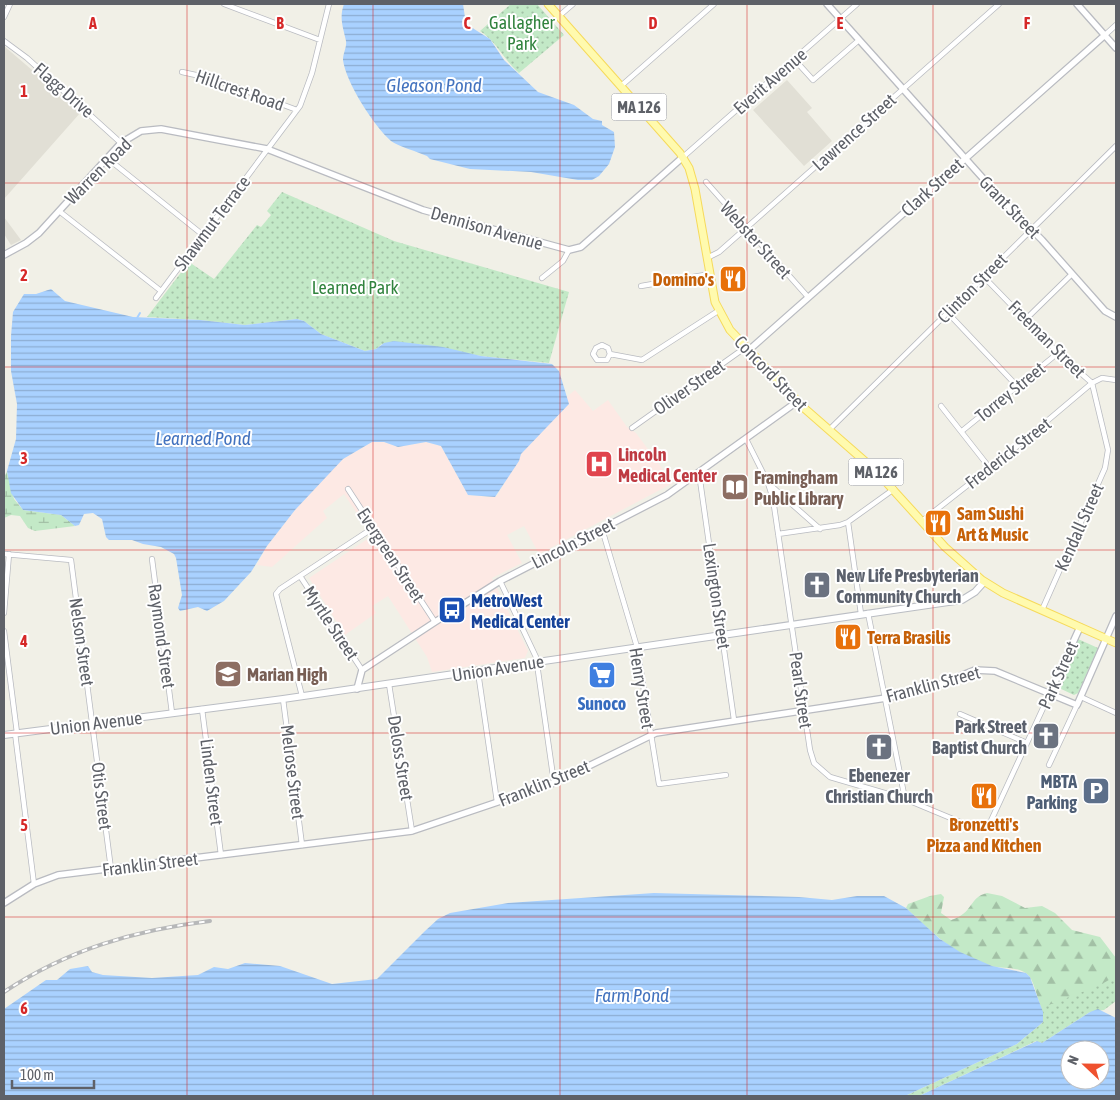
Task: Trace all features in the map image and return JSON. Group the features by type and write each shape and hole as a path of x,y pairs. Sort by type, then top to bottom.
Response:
{"main road":[{"name":"Concord Street","path":"548,4 683,157 689,168 695,189 718,311 730,330 828,431 894,490 948,549 984,582 1003,593 1116,643"},
{"name":"Union Avenue","path":"4,735 478,672 722,634 962,600 976,592 984,582"}],"street":[{"path":"4,17 10,4"},
{"path":"224,4 320,40"},
{"name":"Shawmut Terrace","path":"156,298 297,110 312,73 329,4"},
{"path":"559,16 573,4"},
{"path":"620,86 714,4"},
{"name":"Grant Street","path":"826,4 1106,312 1116,317"},
{"name":"Everit Avenue","path":"683,157 856,4"},
{"name":"Lawrence Street","path":"707,258 719,252 746,229 999,4"},
{"path":"1077,4 1116,48"},
{"name":"Clark Street","path":"747,348 808,297 1116,25"},
{"name":"Flagg Drive","path":"4,40 121,143"},
{"path":"794,59 814,80 859,40"},
{"name":"Hillcrest Road","path":"182,72 214,79 297,110"},
{"name":"Warren Road","path":"4,255 32,239 121,143 141,131 161,129 267,149"},
{"name":"Clinton Street","path":"828,431 1116,146"},
{"name":"Dennison Avenue","path":"267,149 423,210 569,250"},
{"path":"542,278 563,261 569,250 581,247 683,157"},
{"path":"107,158 203,234"},
{"name":"Webster Street","path":"706,182 808,297"},
{"path":"59,211 161,291"},
{"path":"641,286 710,274"},
{"path":"1026,320 1072,274"},
{"name":"Freeman Street","path":"983,276 1058,353 1092,383 1102,378 1116,380"},
{"path":"610,354 642,360 718,311"},
{"path":"947,312 1017,386"},
{"name":"Oliver Street","path":"632,428 747,348"},
{"name":"Torrey Street","path":"962,431 1058,353"},
{"name":"Frederick Street","path":"922,521 1092,383"},
{"name":"Kendall Street","path":"1042,610 1108,462 1108,450 1092,383"},
{"name":"Lincoln Street","path":"362,670 500,581 663,498 798,401"},
{"path":"941,406 990,467"},
{"name":"Pearl Street","path":"746,439 768,483 773,499 812,758 824,773 836,780 905,799 978,830 984,829"},
{"name":"Lexington Street","path":"699,472 734,720"},
{"path":"768,483 820,529"},
{"name":"Evergreen Street","path":"348,489 435,622"},
{"path":"778,534 820,529 848,522 894,490"},
{"path":"848,522 853,558 886,698 905,799"},
{"path":"302,696 276,599 278,591 373,528"},
{"name":"Henry Street","path":"602,528 636,647 659,784 726,775"},
{"path":"4,613 6,554"},
{"name":"Nelson Street","path":"6,554 71,560 93,723"},
{"name":"Raymond Street","path":"152,559 172,713"},
{"name":"Myrtle Street","path":"300,576 362,670"},
{"path":"500,581 537,662 554,783"},
{"path":"1049,765 1116,616"},
{"name":"Park Street","path":"984,829 989,825 1080,627"},
{"path":"4,631 34,884"},
{"name":"Franklin Street","path":"4,903 34,884 58,875 412,831 554,783 650,735 734,720 886,698 926,689 967,672 985,669 1002,673 1078,704"},
{"path":"357,689 362,670"},
{"path":"478,672 497,802"},
{"name":"Deloss Street","path":"389,684 412,831"},
{"path":"1081,697 1116,713"},
{"name":"Melrose Street","path":"284,699 302,845"},
{"name":"Linden Street","path":"202,709 221,855"},
{"path":"960,714 1027,743"},
{"name":"Otis Street","path":"93,723 111,869"}],"shaded area":[{"path":"4,46 81,112 4,199"},
{"path":"787,80 812,108 807,112 832,141 804,166 753,110"},
{"path":"4,217 21,240 11,245 4,234"},
{"path":"575,390 593,411 608,400 627,427 636,433 673,483 539,554 524,526 507,535 522,563 492,578 528,651 525,658 432,672 427,657 388,596 372,606 376,613 345,635 309,578 372,536 344,494 323,511 327,518 272,567 257,565 267,546 330,470 343,459 372,442 384,442 398,447 426,442 441,446 468,495 497,496 521,454"}],"green space":[{"name":"Gallagher Park","path":"511,4 537,4 564,35 519,73 480,31"},
{"name":"Learned Park","path":"282,192 394,241 569,292 549,363 481,356 418,344 382,344 376,349 365,351 321,334 304,321 297,319 245,325 147,317 189,262 214,279 257,225 261,227 271,215 267,211"},
{"path":"7,471 14,499 23,510 61,515 75,526 35,531 28,528 20,516 11,515 4,518 4,478"},
{"path":"1078,639 1098,648 1078,693 1074,695 1059,688 1058,685"},
{"path":"987,893 1002,896 1025,908 1042,906 1055,913 1072,930 1100,937 1116,958 1116,982 1043,1012 1029,976 1017,969 992,966 956,951 906,908 908,904 941,894 944,897 941,913 951,920 963,914 977,898"},
{"path":"1116,976 1116,1001 1104,1010 1090,1012 1042,1043 1036,1041 919,1096 905,1096 1017,1044 1043,1022 1041,1008 1100,985"}],"water":[{"name":"Gleason Pond","path":"344,4 463,4 466,24 490,39 504,60 538,92 574,105 593,119 602,121 602,125 614,132 615,147 609,164 599,176 592,180 578,180 531,172 470,169 430,159 391,141 362,104 345,69 343,60 346,43 342,18"},
{"name":"Learned Pond","path":"51,289 65,301 133,317 200,320 245,325 297,319 304,321 321,334 365,351 376,349 384,343 394,341 443,347 481,356 552,364 559,371 569,404 521,454 519,461 495,497 468,495 441,446 426,442 398,447 384,442 372,442 343,459 295,510 267,546 251,572 224,601 207,611 198,607 180,611 178,608 182,595 174,554 161,547 132,540 109,540 106,537 102,519 93,513 84,514 79,525 75,526 61,515 23,510 11,493 7,471 16,439 17,404 11,371 13,312 24,294 36,294"},
{"name":"Farm Pond","path":"654,893 799,897 832,900 857,896 884,896 906,908 940,939 960,952 992,966 1026,973 1030,977 1043,1012 1043,1022 1017,1044 905,1096 4,1096 4,1009 46,980 57,980 70,969 88,966 92,972 103,975 152,978 198,975 214,967 228,969 245,963 280,966 332,984 377,979 438,919 450,913 508,903"},
{"path":"1098,1009 1116,1018 1116,1096 919,1096 1037,1041 1042,1043 1090,1012"}],"waterway":[{"path":"137,318 140,313"}],"railway":[{"path":"4,992 52,964 102,944 155,930 210,921"}],"place":[{"name":"Domino's","path":"733,279"},
{"name":"Lincoln Medical Center","path":"599,464"},
{"name":"Framingham Public Library","path":"735,487"},
{"name":"Sam Sushi Art & Music","path":"938,523"},
{"name":"New Life Presbyterian Community Church","path":"817,585"},
{"name":"MetroWest Medical Center","path":"452,610"},
{"name":"Terra Brasilis","path":"848,637"},
{"name":"Marian High","path":"228,674"},
{"name":"Sunoco","path":"602,675"},
{"name":"Park Street Baptist Church","path":"1046,736"},
{"name":"Ebenezer Christian Church","path":"879,747"},
{"name":"MBTA Parking","path":"1096,791"},
{"name":"Bronzetti's Pizza and Kitchen","path":"984,796"}]}
